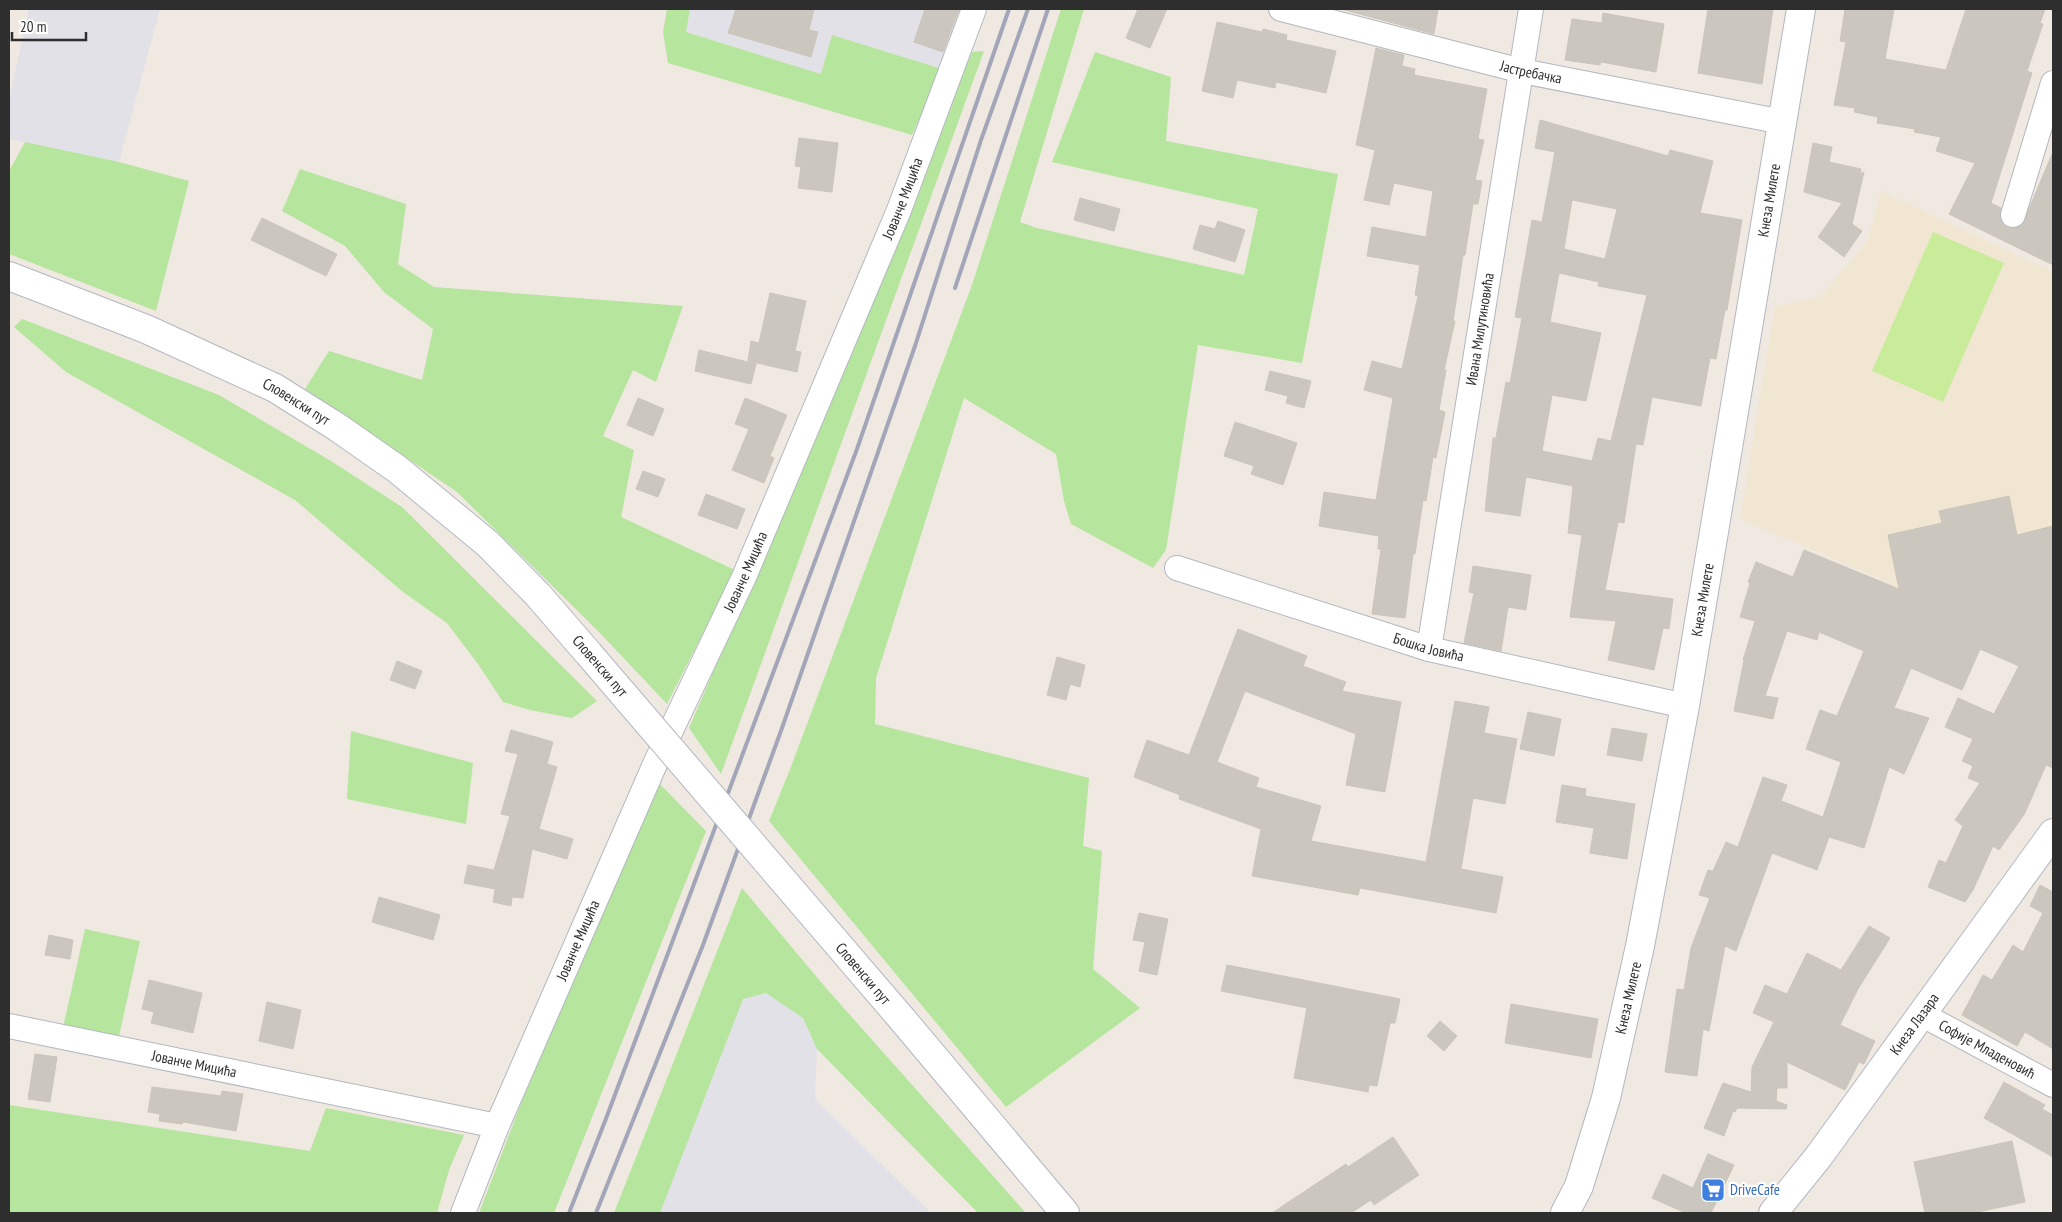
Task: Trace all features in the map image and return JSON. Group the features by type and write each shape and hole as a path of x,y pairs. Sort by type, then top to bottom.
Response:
{"street":[{"name":"Јованче Мицића","path":"463,1213 497,1126 655,764 744,577 899,210 974,9"},
{"name":"Јастребачка","path":"1282,9 1522,71 1782,122"},
{"name":"Ивана Милутиновића","path":"1429,649 1531,9"},
{"name":"Кнеза Милете","path":"1565,1213 1579,1186 1606,1098 1640,946 1685,706 1801,9"},
{"path":"2013,215 2053,83"},
{"name":"Словенски пут","path":"9,276 146,329 275,388 337,427 397,469 488,544 538,595 590,654 1065,1213"},
{"name":"Бошка Јовића","path":"1177,568 1429,649 1685,706"},
{"name":"Кнеза Лазара","path":"1773,1213 1819,1156 2053,833"},
{"name":"Софије Младеновић","path":"1921,1014 2053,1085"},
{"name":"Јованче Мицића","path":"9,1026 497,1126"},
{"name":"Кнеза Милете","path":"1579,1186 1582,1195 1583,1213"}],"shaded area":[{"path":"29,9 160,9 119,162 9,139 9,99"},
{"path":"690,9 964,9 942,69 832,35 821,74 686,32"},
{"path":"1881,191 2053,272 2053,595 2000,598 1954,610 1740,519 1775,307 1821,296 1868,240"},
{"path":"766,993 803,1018 817,1049 815,1099 931,1213 660,1213 743,999"}],"green space":[{"path":"667,9 690,9 686,32 821,74 832,35 942,69 912,135 668,63 663,32"},
{"path":"1061,9 1084,9 1020,222 1037,228 1244,275 1258,209 1052,162 1095,52 1171,77 1166,141 1338,174 1302,363 1198,345 1166,550 1153,568 1071,524 1064,501 1056,454 964,398 876,678 875,724 1089,778 1083,846 1102,851 1093,969 1140,1008 1006,1107 769,821 972,285"},
{"path":"984,51 721,774 689,728 824,415 972,52"},
{"path":"25,142 119,162 189,181 156,311 9,254 9,171"},
{"path":"300,169 406,204 398,264 434,287 683,306 656,382 633,370 603,436 634,450 621,517 735,570 667,704 598,631 457,492 305,389 329,351 422,380 433,329 384,292 345,246 282,211"},
{"path":"1933,232 2004,263 1943,402 1872,371"},
{"path":"22,319 219,395 331,461 402,507 597,701 572,718 530,710 503,702 478,664 447,623 403,592 295,500 66,372 14,327"},
{"path":"351,731 473,763 466,824 347,799"},
{"path":"658,782 706,831 554,1213 479,1213 522,1101"},
{"path":"742,888 826,988 1026,1213 978,1213 817,1049 803,1018 766,993 743,999 660,1213 614,1213"},
{"path":"85,929 140,941 118,1041 63,1028"},
{"path":"9,1105 310,1151 326,1108 464,1135 449,1170 437,1213 9,1213"}],"building":[{"path":"736,9 814,9 809,30 818,32 811,57 728,33"},
{"path":"925,9 959,9 943,52 914,42"},
{"path":"1138,9 1167,9 1150,48 1126,38"},
{"path":"1341,9 1438,9 1434,34"},
{"path":"1708,9 1773,9 1762,84 1698,73"},
{"path":"1845,9 1894,9 1885,59 1946,70 1966,9 2045,9 2040,23 2043,24 2027,71 2032,73 1991,203 2001,208 2000,218 2003,225 2009,228 2016,228 2022,225 2053,152 2053,265 1949,214 1975,163 1936,151 1941,137 1914,132 1915,129 1877,123 1878,117 1854,112 1855,108 1834,105 1846,42 1840,41"},
{"path":"1603,13 1664,24 1656,72 1601,62 1600,65 1565,60 1572,19 1602,23"},
{"path":"1217,22 1262,32 1263,29 1287,35 1286,40 1336,51 1326,93 1276,82 1275,88 1237,80 1233,98 1202,91"},
{"path":"1376,48 1404,55 1402,66 1415,69 1414,75 1487,89 1478,139 1484,140 1475,180 1482,181 1478,204 1473,204 1465,255 1463,255 1453,321 1455,321 1444,370 1446,370 1439,410 1445,412 1436,458 1433,457 1426,501 1423,500 1415,554 1413,554 1405,618 1372,614 1381,549 1378,549 1379,536 1319,526 1324,492 1376,500 1393,398 1364,390 1372,361 1402,369 1418,296 1415,295 1420,265 1367,256 1372,227 1426,237 1433,191 1394,183 1389,205 1364,200 1375,150 1356,145"},
{"path":"1540,120 1668,156 1670,150 1713,161 1700,213 1742,220 1727,310 1725,310 1716,359 1710,358 1701,406 1652,397 1643,445 1636,444 1624,523 1618,522 1605,590 1673,599 1669,629 1663,628 1654,670 1608,660 1616,621 1570,617 1582,535 1568,533 1573,486 1526,477 1520,516 1485,511 1493,438 1496,438 1506,382 1510,383 1522,318 1515,317 1532,220 1542,222 1555,152 1535,148","holes":["1572,200 1617,209 1605,259 1564,249","1559,273 1599,282 1598,286 1647,295 1611,441 1598,438 1592,461 1542,451 1552,395 1586,401 1601,333 1550,322"]},
{"path":"799,138 838,143 832,192 798,188 801,167 795,166"},
{"path":"1813,143 1832,147 1829,162 1861,169 1860,174 1864,172 1852,224 1862,231 1844,257 1818,237 1842,203 1804,192"},
{"path":"1080,198 1120,209 1114,231 1074,220"},
{"path":"262,218 337,254 326,276 251,240"},
{"path":"1218,221 1245,230 1235,262 1193,249 1200,225 1215,229"},
{"path":"770,293 806,301 795,351 801,352 797,372 748,361 751,341 759,343"},
{"path":"699,350 756,364 751,384 695,371"},
{"path":"1270,371 1311,381 1304,408 1286,403 1288,396 1265,390"},
{"path":"638,398 664,409 653,436 627,425"},
{"path":"745,398 787,415 770,456 774,458 764,483 732,470 749,429 735,424"},
{"path":"1235,422 1297,443 1283,485 1251,474 1254,466 1224,456"},
{"path":"643,471 665,479 658,497 636,489"},
{"path":"706,494 745,509 737,529 698,515"},
{"path":"2009,496 2017,535 2053,526 2053,768 2046,765 2025,813 1999,850 1993,846 1973,890 1965,902 1928,887 1939,860 1946,863 1963,826 1955,820 1980,783 1968,778 1973,766 1962,761 1973,739 1945,727 1958,698 1994,714 2019,666 1980,649 1962,690 1911,668 1894,708 1929,718 1904,774 1889,767 1864,848 1829,837 1817,870 1772,853 1736,951 1725,946 1709,1031 1703,1029 1697,1076 1665,1072 1677,989 1684,990 1691,948 1710,898 1699,895 1708,870 1713,871 1726,842 1738,847 1763,777 1787,785 1781,801 1823,817 1841,762 1806,749 1820,710 1837,716 1864,651 1819,632 1817,640 1787,631 1765,696 1778,698 1773,719 1734,711 1743,660 1755,621 1740,617 1750,583 1748,582 1756,562 1793,577 1804,550 1899,589 1888,535 1942,523 1939,511"},
{"path":"1473,566 1531,575 1526,610 1508,607 1501,651 1464,643 1474,593 1469,592"},
{"path":"1238,629 1307,656 1303,666 1346,682 1342,691 1401,702 1385,792 1346,785 1356,734 1245,691 1217,762 1259,778 1256,787 1321,806 1311,841 1426,862 1455,701 1489,707 1484,733 1517,739 1505,804 1473,798 1461,869 1503,877 1496,913 1360,888 1358,895 1252,876 1261,829 1179,799 1180,795 1134,777 1147,740 1189,755"},
{"path":"1057,657 1085,665 1080,687 1070,684 1066,700 1047,695"},
{"path":"397,661 422,671 415,689 390,680"},
{"path":"1528,712 1561,719 1554,756 1520,749"},
{"path":"1612,728 1647,734 1642,761 1607,755"},
{"path":"511,730 553,742 547,764 557,767 539,829 573,839 567,859 532,849 523,898 512,897 511,906 493,902 495,889 464,883 468,865 494,870 510,816 501,814 518,754 505,751"},
{"path":"1562,785 1586,789 1585,796 1635,804 1627,859 1590,853 1594,828 1556,822"},
{"path":"2040,885 2053,892 2053,1049 2025,1032 2017,1046 1962,1015 1983,975 1992,980 2013,945 2023,952 2043,913 2030,906"},
{"path":"379,897 440,915 433,940 372,922"},
{"path":"1139,913 1168,919 1157,975 1139,971 1145,942 1133,940"},
{"path":"1869,926 1890,938 1858,989 1840,1025 1875,1041 1864,1064 1859,1062 1845,1090 1787,1062 1787,1088 1777,1088 1776,1101 1787,1105 1786,1109 1737,1108 1735,1112 1733,1111 1724,1136 1704,1128 1723,1083 1751,1092 1752,1067 1774,1022 1753,1013 1765,985 1787,994 1807,953 1841,970"},
{"path":"49,935 73,940 70,959 45,955"},
{"path":"1227,965 1400,999 1395,1023 1390,1023 1377,1086 1369,1085 1368,1092 1294,1078 1307,1008 1221,991"},
{"path":"149,980 202,993 193,1033 151,1023 154,1012 142,1009"},
{"path":"267,1002 301,1010 293,1049 259,1041"},
{"path":"1511,1004 1598,1019 1591,1058 1505,1043"},
{"path":"1440,1021 1457,1036 1444,1051 1427,1036"},
{"path":"35,1054 57,1057 50,1102 28,1099"},
{"path":"2004,1082 2045,1105 2042,1109 2053,1115 2053,1157 1984,1118"},
{"path":"152,1087 221,1096 222,1091 243,1094 236,1131 183,1122 182,1124 159,1121 160,1114 148,1112"},
{"path":"1393,1137 1419,1175 1374,1205 1371,1200 1351,1213 1272,1213 1346,1164 1348,1167"},
{"path":"2012,1141 2025,1202 1973,1213 1925,1213 1914,1162"},
{"path":"1708,1154 1734,1165 1711,1213 1686,1213 1652,1198 1663,1174 1693,1188"}],"railway":[{"path":"569,1213 857,449 1009,9"},
{"path":"596,1213 703,945 782,728 915,346 981,140 1028,9"},
{"path":"955,288 1048,9"}],"place":[{"name":"DriveCafe","path":"1713,1190"}]}
